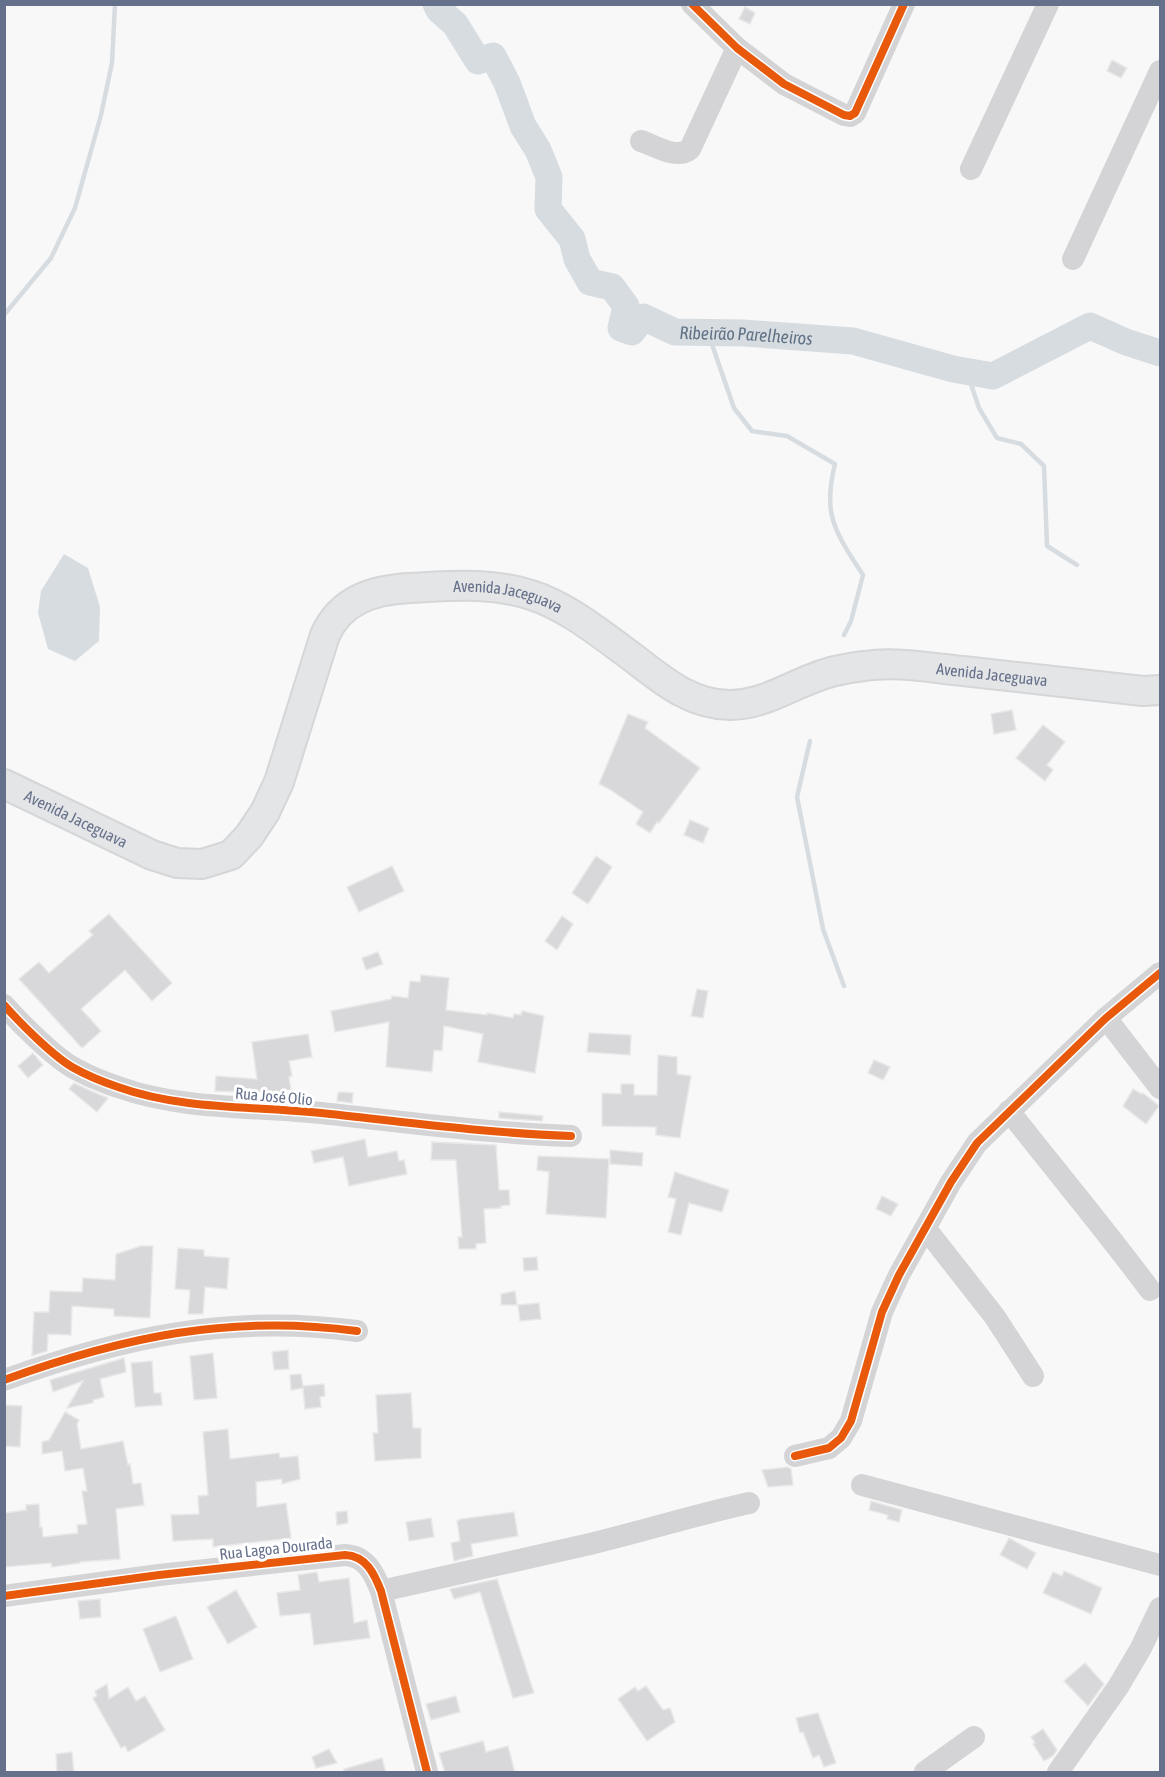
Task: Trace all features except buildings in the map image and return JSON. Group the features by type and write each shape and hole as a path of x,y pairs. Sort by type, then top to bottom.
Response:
{"main road":[{"name":"Avenida Jaceguava","path":"4,784 152,855 177,863 202,864 231,855 249,836 265,812 279,782 322,643 331,621 339,612 364,596 405,588 476,585 532,595 578,618 668,685 687,695 730,705 774,696 812,678 864,665 914,666 1143,691 1161,690"}],"street":[{"path":"692,4 737,48 784,84 850,116 855,113 904,4"},
{"path":"971,169 1048,4"},
{"path":"641,141 677,154 684,154 690,149 737,48"},
{"path":"1073,260 1161,70"},
{"path":"795,1456 829,1448 841,1438 850,1421 882,1312 898,1275 951,1182 977,1143 1106,1018 1161,973"},
{"name":"Rua José Olio","path":"4,1005 18,1021 71,1066 117,1087 146,1095 174,1101 322,1113 459,1129 571,1136"},
{"path":"1106,1018 1161,1088"},
{"path":"1009,1111 1071,1191 1109,1234 1150,1290"},
{"path":"926,1229 995,1317 1033,1376"},
{"path":"4,1380 98,1350 173,1333 223,1327 273,1325 357,1331"},
{"path":"862,1485 1161,1564"},
{"path":"381,1591 590,1544 695,1515 749,1503"},
{"name":"Rua Lagoa Dourada","path":"4,1596 147,1576 354,1555 363,1560 374,1573 381,1591 427,1773"},
{"path":"1058,1773 1118,1688 1161,1608"},
{"path":"925,1773 974,1737"}],"shaded area":[{"path":"64,554 88,568 100,607 99,641 75,661 48,649 38,613 41,591"}],"waterway":[{"path":"4,315 51,258 75,208 101,115 112,63 115,4"},
{"name":"Ribeirão Parelheiros","path":"436,4 439,10 455,24 478,61 493,56 507,83 523,126 538,150 549,177 548,209 572,239 577,259 590,282 612,287 626,306 621,328 632,332 643,317 675,332 743,333 853,341 953,369 993,376 1090,326 1126,342 1160,353"},
{"path":"708,333 734,408 752,431 787,436 835,464 830,490 832,516 841,539 863,575 851,621 844,635"},
{"path":"967,372 979,408 997,438 1021,444 1044,466 1047,546 1077,565"},
{"path":"810,741 797,797 823,929 844,986"}],"cycle path":[{"path":"692,4 737,48 784,84 850,116 855,113 904,4"},
{"path":"795,1456 829,1448 841,1438 851,1421 882,1312 899,1275 951,1182 977,1143 1106,1018 1160,973"},
{"path":"4,1005 46,1047 72,1067 106,1083 167,1100 321,1113 477,1130 571,1136"},
{"path":"4,1380 92,1352 178,1333 265,1325 310,1326 357,1331"},
{"path":"4,1596 159,1575 352,1556 364,1562 372,1572 381,1591 427,1772"}]}
